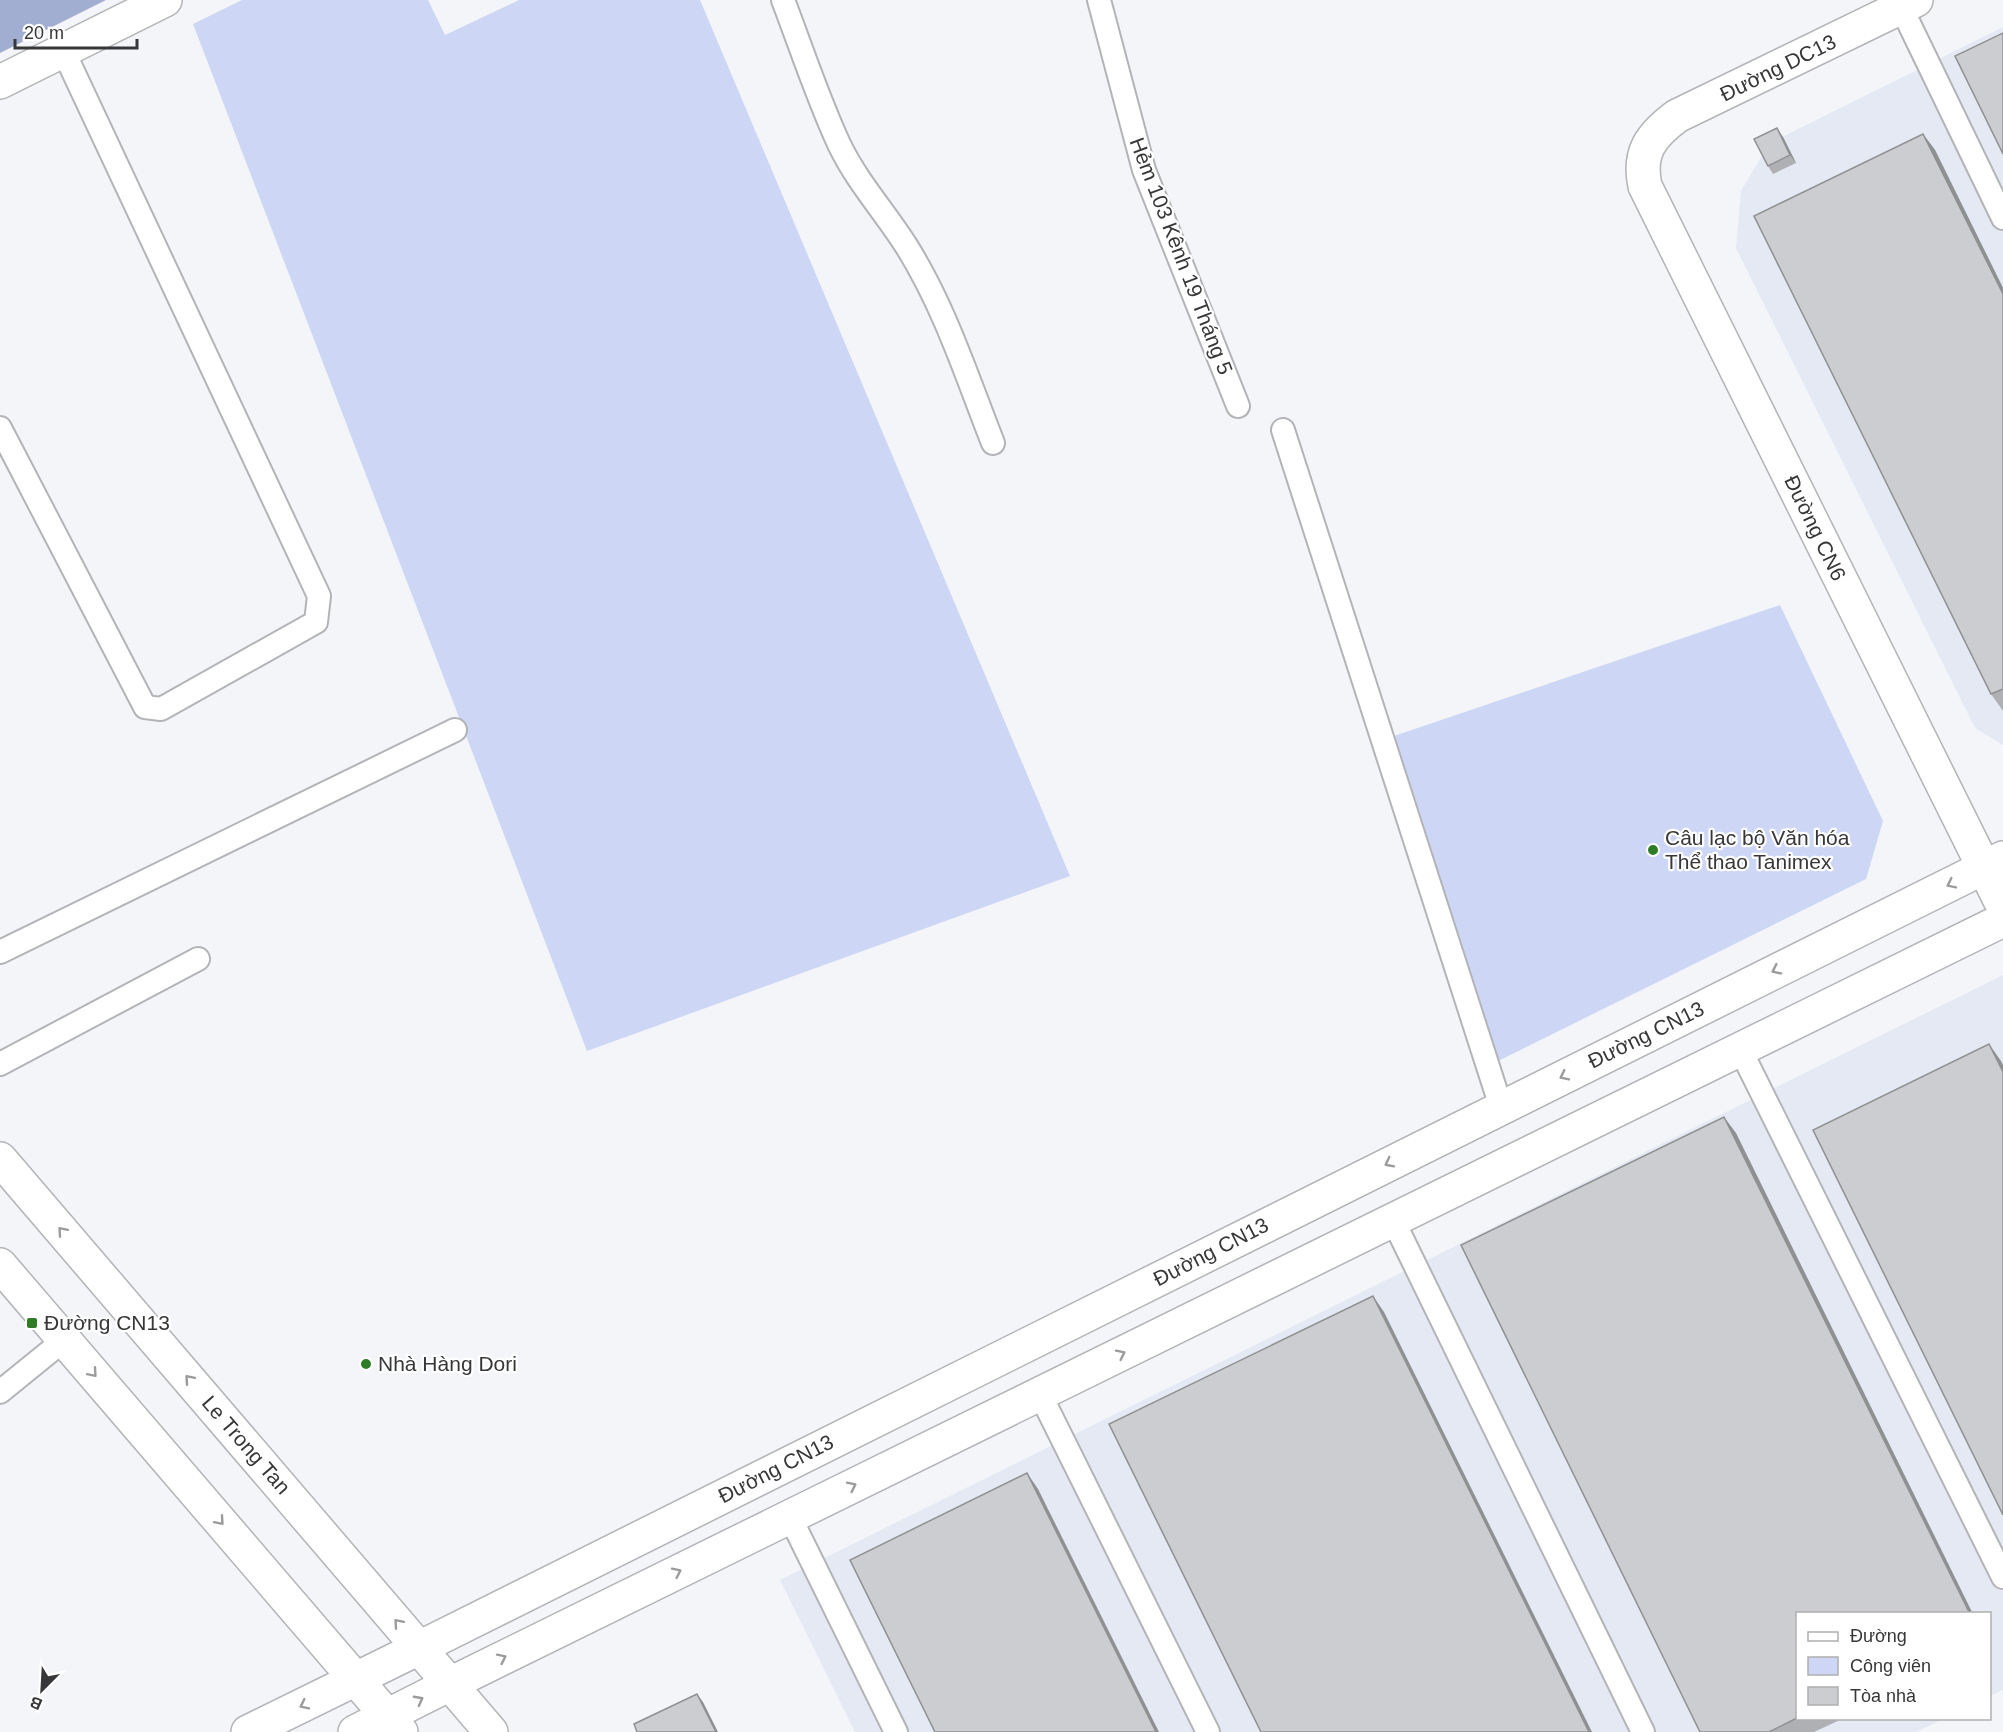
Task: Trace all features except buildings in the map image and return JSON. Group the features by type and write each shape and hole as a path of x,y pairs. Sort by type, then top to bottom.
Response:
{"street":[{"path":"0,82 165,0"},
{"name":"Đường DC13","path":"1647,146 1660,130 1677,117 1909,4"},
{"name":"Đường CN6","path":"1647,146 1643,166 1646,186 1994,862 2003,906"},
{"name":"Đường CN13","path":"356,1679 1994,862"},
{"path":"355,1732 395,1724 450,1684 2003,920"},
{"name":"Le Trong Tan","path":"0,1159 491,1732"},
{"path":"0,1265 395,1724"},
{"path":"1059,1327 1082,1373"},
{"path":"248,1732 356,1679"}],"lane":[{"path":"783,0 840,145 861,182 907,247 932,291 993,443"},
{"name":"Hẻm 103 Kênh 19 Tháng 5","path":"1099,0 1144,170 1238,406"},
{"path":"1909,4 2003,218"},
{"path":"0,428 145,707 160,709 316,622 319,596 63,50"},
{"path":"1283,430 1501,1107"},
{"path":"0,952 455,730"},
{"path":"0,1064 198,959"},
{"path":"1740,1049 2003,1577"},
{"path":"1393,1221 1643,1732"},
{"path":"0,1392 64,1340"},
{"path":"1040,1394 1208,1732"},
{"path":"790,1517 896,1732"}],"shaded area":[{"path":"0,0 106,0 0,53"},
{"path":"2003,27 2003,745 1975,728 1736,248 1741,191 1763,154 1760,148"},
{"path":"2003,975 2003,1690 1991,1696 1991,1612 1796,1612 1796,1720 1942,1720 1916,1732 855,1732 780,1580"}],"green space":[{"path":"242,0 428,0 445,35 519,0 700,0 1070,876 587,1051 193,24"},
{"name":"Câu lạc bộ Văn hóa Thể thao Tanimex","path":"1780,605 1883,821 1866,879 1498,1061 1394,736"}],"place":[{"name":"Câu lạc bộ Văn hóa Thể thao Tanimex","path":"1653,850"},
{"name":"Đường CN13","path":"32,1323"},
{"name":"Nhà Hàng Dori","path":"366,1364"}]}
